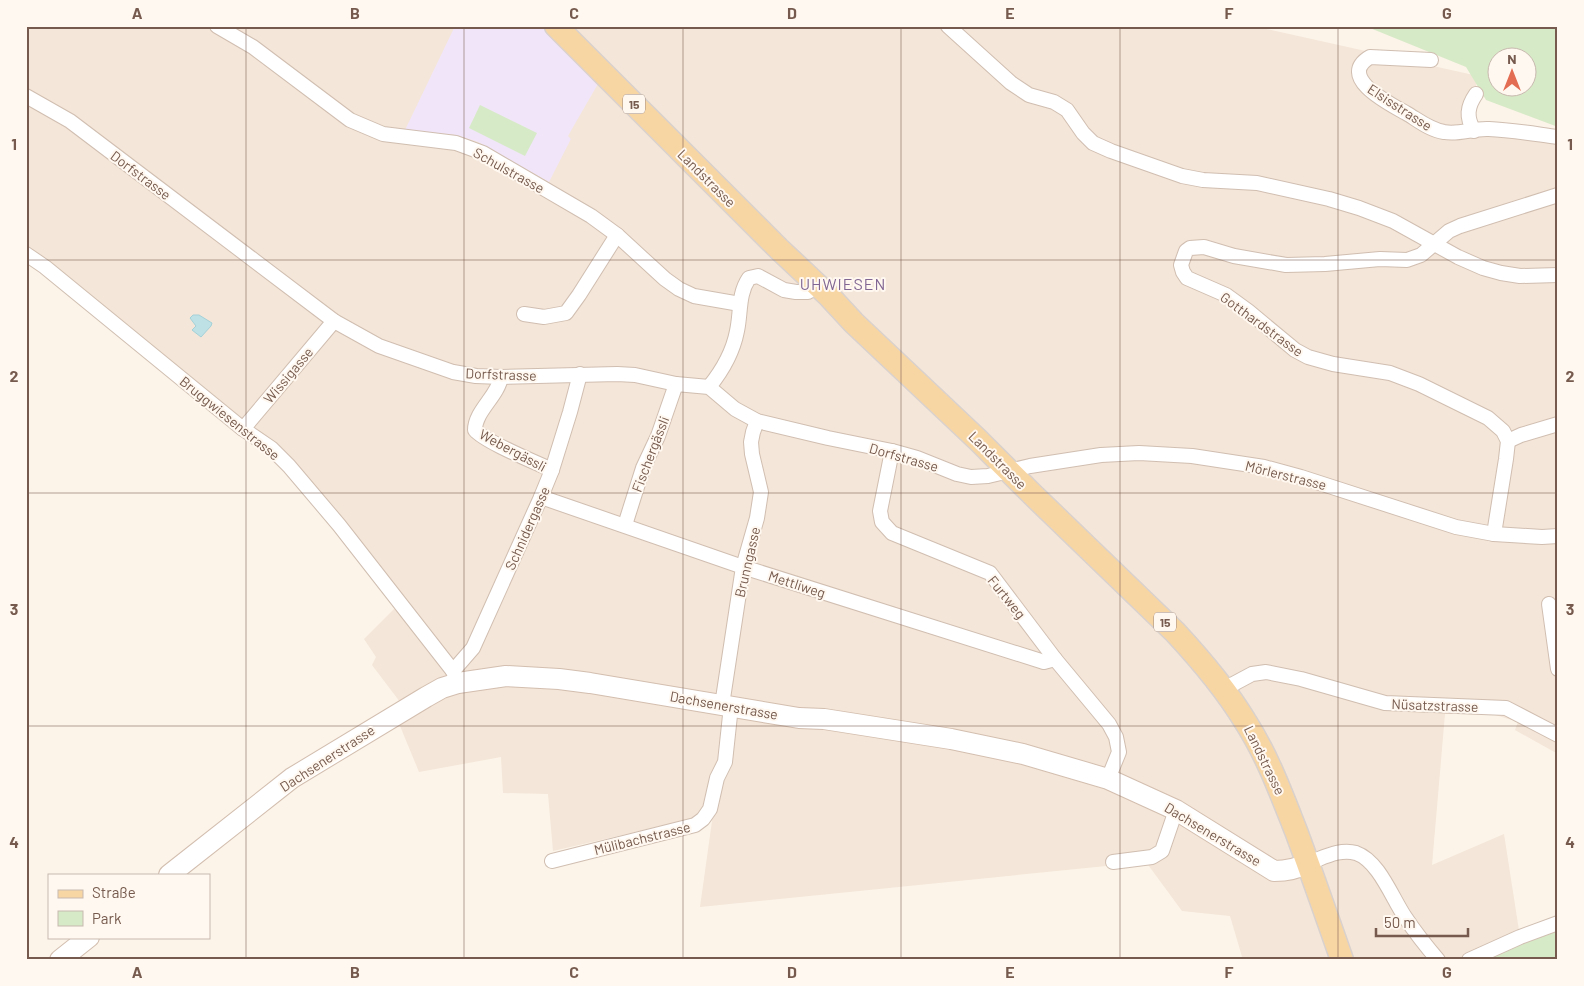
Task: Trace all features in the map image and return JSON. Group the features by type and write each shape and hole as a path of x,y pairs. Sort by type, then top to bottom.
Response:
{"main road":[{"name":"Landstrasse","path":"556,26 779,249 817,284 854,323 945,408 1175,632 1196,655 1224,689 1246,722 1272,771 1281,790 1342,960"}],"street":[{"name":"Schulstrasse","path":"217,26 253,47 350,120 383,134 456,143 483,154 591,216 679,289 694,296 740,304"},
{"path":"948,26 1011,83 1029,95 1054,102 1066,110 1082,133 1093,143 1111,151 1182,176 1203,180 1258,183 1329,199 1359,208 1393,221 1458,257 1483,268 1501,273 1520,276 1558,275"},
{"name":"Elsisstrasse","path":"1431,60 1370,57 1363,61 1359,74 1362,81 1374,94 1434,129 1453,134 1487,128 1558,137"},
{"path":"1474,131 1468,121 1468,111 1470,103 1476,94"},
{"name":"Dorfstrasse","path":"26,96 70,121 334,321 379,346 453,372 476,376 617,374 636,375 676,384 710,387 735,409 758,421 892,451 917,458 957,474 972,477 988,476 1009,471"},
{"path":"1433,244 1449,231 1460,226 1558,195"},
{"path":"524,314 544,317 566,313 617,236"},
{"name":"Gotthardstrasse","path":"1433,244 1421,255 1407,260 1365,259 1303,265 1268,263 1204,247 1196,247 1186,251 1181,265 1187,278 1226,295 1295,350 1308,357 1333,364 1390,373 1419,384 1488,418 1503,431 1508,441"},
{"name":"Bruggwiesenstrasse","path":"26,254 46,267 242,428 271,448 289,466 339,525 456,677"},
{"path":"710,387 724,368 737,332 740,304 745,284 749,278 758,276 784,290 796,292 808,292 817,284"},
{"name":"Wissigasse","path":"242,428 334,321"},
{"name":"Schnidergasse","path":"456,677 473,648 552,470 580,374"},
{"name":"Webergässli","path":"501,377 500,386 476,421 475,430 478,434 501,446 552,470"},
{"name":"Fischergässli","path":"625,525 643,468 658,436 676,384"},
{"name":"Brunngasse","path":"727,706 743,567 757,518 761,492 751,442 758,421"},
{"path":"1494,534 1508,441 1558,424"},
{"name":"Furtweg","path":"892,451 880,510 882,522 892,533 990,573 1055,659 1109,724 1116,737 1119,752 1108,779"},
{"name":"Mörlerstrasse","path":"1009,471 1059,460 1101,455 1139,453 1192,456 1264,467 1456,527 1494,534 1542,538 1558,536"},
{"name":"Mettliweg","path":"541,496 743,567 1044,662 1055,659"},
{"path":"1550,604 1558,669"},
{"name":"Nüsatzstrasse","path":"1224,689 1252,674 1266,672 1301,679 1385,703 1506,708 1557,734"},
{"name":"Dachsenerstrasse","path":"169,874 292,778 442,688 456,677 506,676 590,683 799,718 824,719 960,741 1023,754 1108,779 1176,810 1274,871 1298,869 1308,863"},
{"name":"Mülibachstrasse","path":"552,861 695,825 703,819 710,809 717,778 725,762 727,706"},
{"path":"1113,862 1152,857 1162,850 1176,810"},
{"path":"1308,863 1340,852 1357,854 1365,858 1378,871 1404,916 1438,960"},
{"path":"1469,960 1520,937 1558,923"},
{"path":"60,960 88,938"}],"shaded area":[{"path":"26,26 1253,26 1478,76 1468,126 1558,144 1558,754 1515,730 1518,722 1486,712 1445,714 1432,865 1504,834 1520,937 1530,960 1243,960 1230,916 1182,911 1146,862 700,907 713,814 553,851 548,794 503,793 501,757 419,772 398,721 400,702 372,665 376,657 364,639 396,607 293,478 46,267 26,254"},
{"path":"455,26 543,26 599,82 568,136 571,139 549,182 478,142 456,135 405,130"}],"green space":[{"path":"1359,26 1558,26 1558,127 1486,100 1466,67 1370,28"},
{"path":"480,105 537,133 525,156 469,128"},
{"path":"1558,925 1558,960 1476,960"}],"water":[{"path":"193,315 199,315 212,323 201,337 192,330 196,326 190,318"}],"district":[{"name":"UHWIESEN","path":"843,283"}]}
